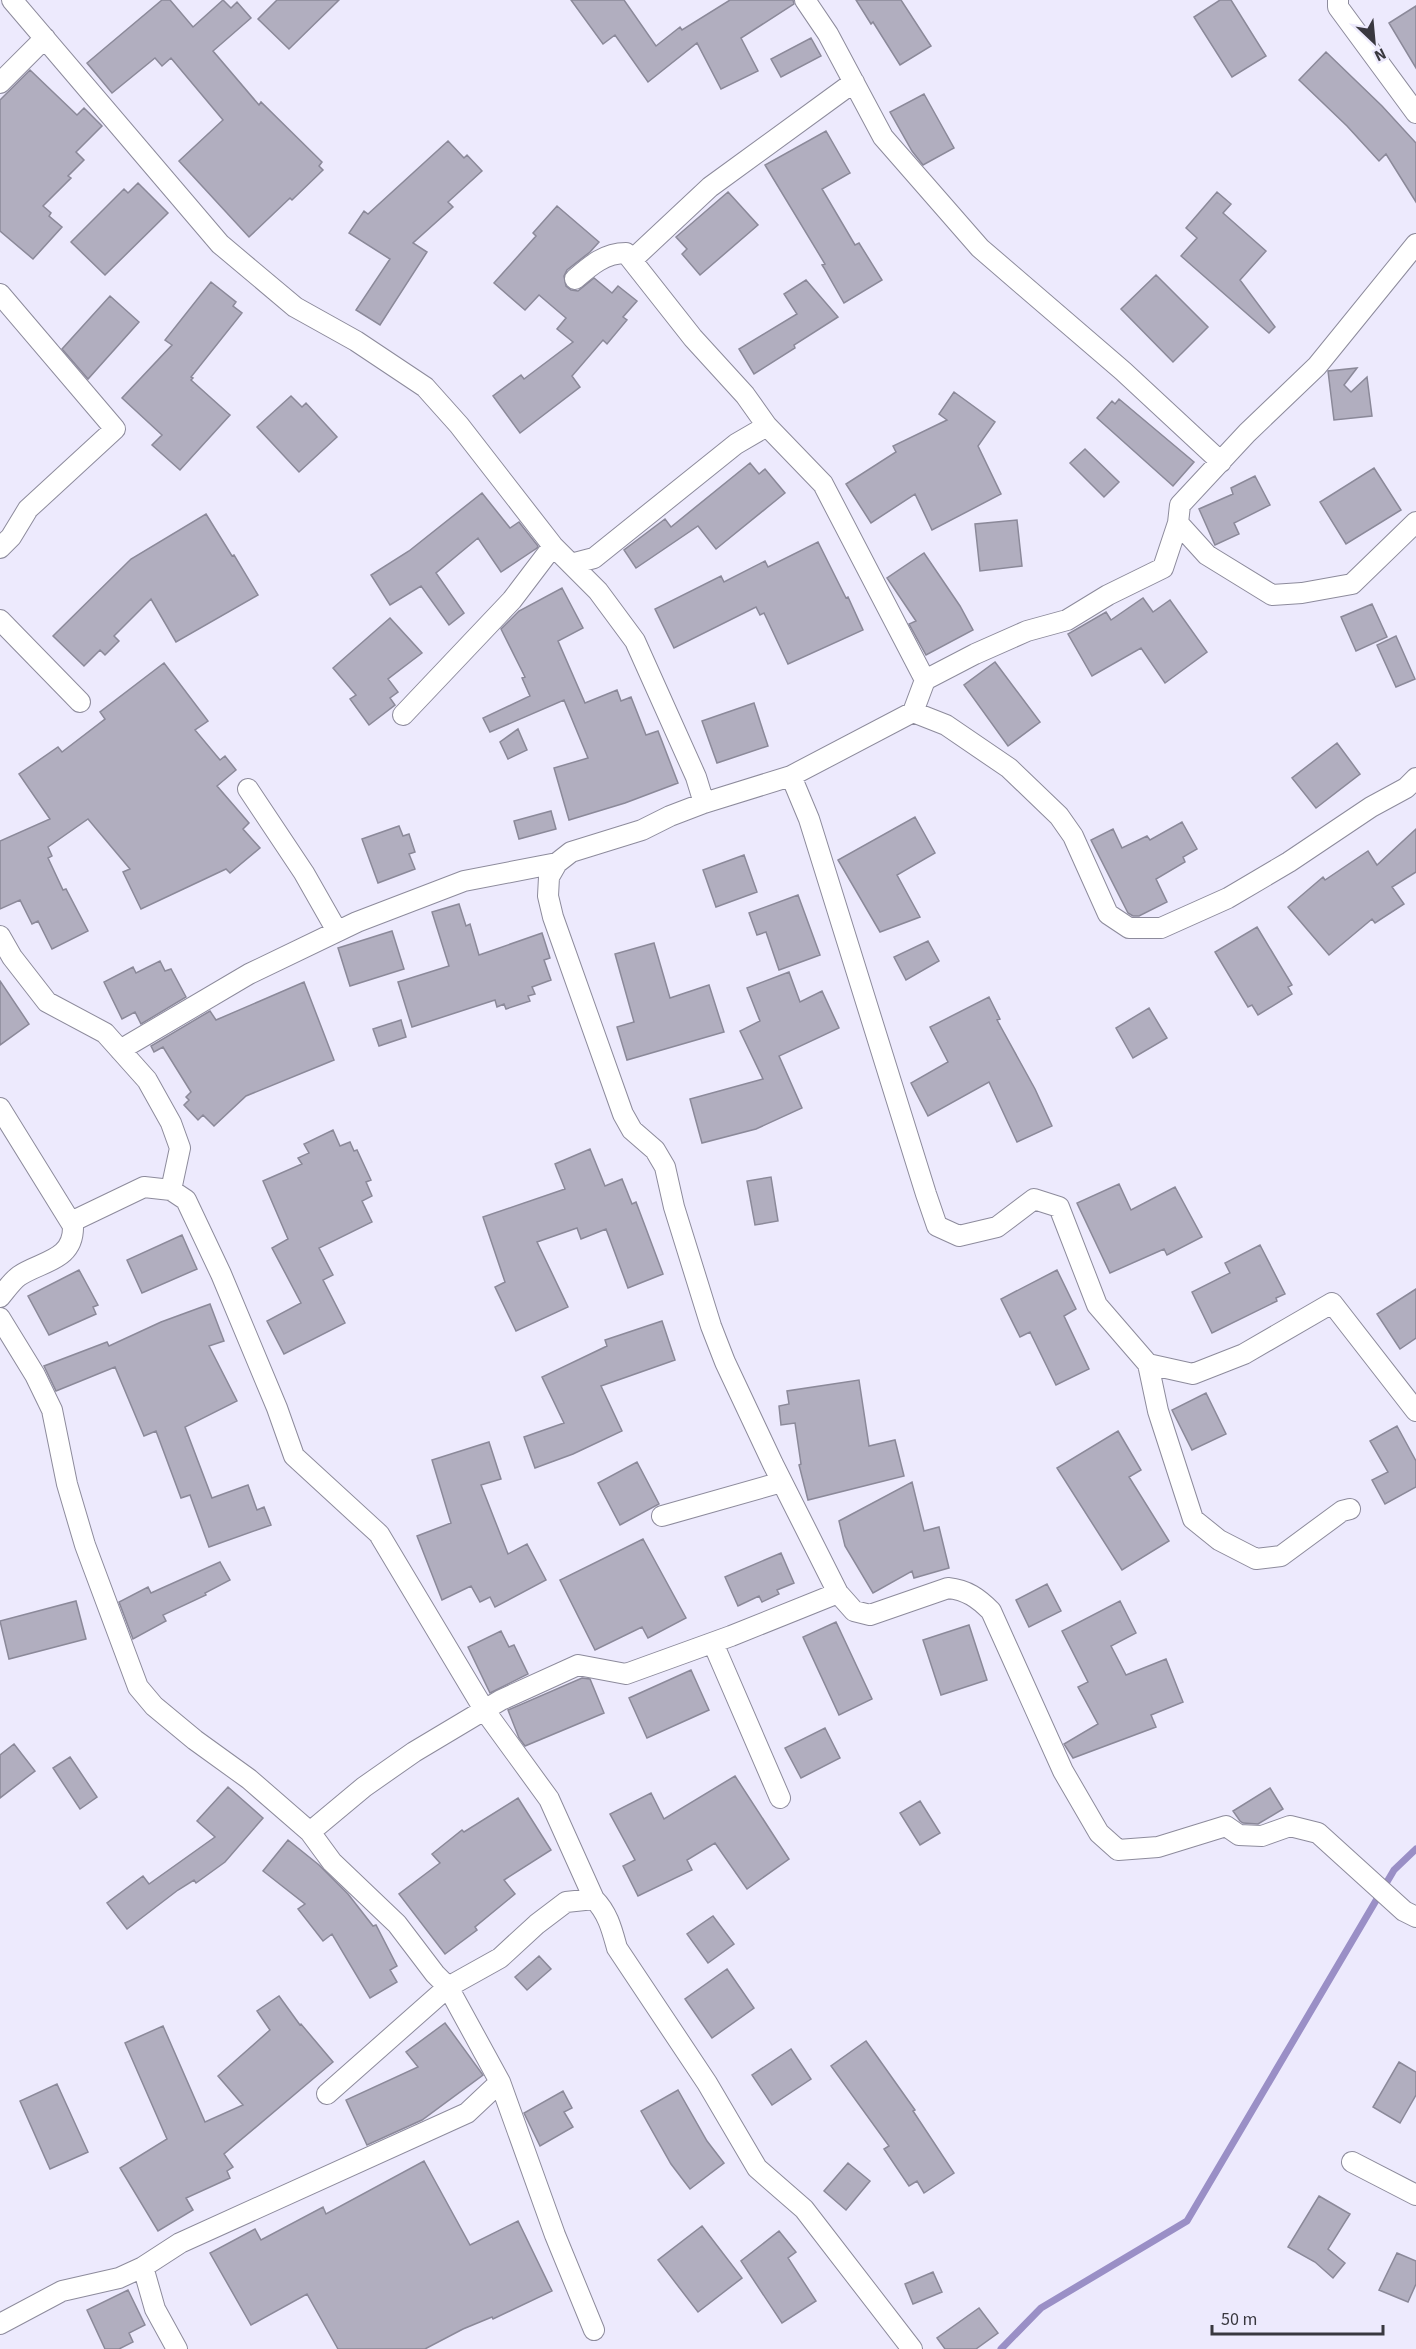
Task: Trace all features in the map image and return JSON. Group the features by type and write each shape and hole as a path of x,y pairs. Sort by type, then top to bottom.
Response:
{"street":[{"path":"12,0 220,244 295,307 356,341 425,387 459,425 553,546 598,591 635,641 696,777 704,803"},
{"path":"805,0 828,34 883,137 980,248 1123,370 1221,462"},
{"path":"1338,0 1338,7 1416,113"},
{"path":"0,83 45,38"},
{"path":"632,260 710,187 854,82"},
{"path":"120,1050 249,974 357,922 464,881 557,862 571,852 642,830 704,803 791,776 913,712 925,680 1027,631 1067,620 1108,595 1163,568 1178,523 1180,505 1247,433 1317,366 1416,244"},
{"path":"575,279 593,263 614,253 626,254 632,260 693,338 745,395 767,426 823,484 925,680"},
{"path":"0,294 115,429 28,509 11,537 0,549"},
{"path":"571,564 594,558 736,444 767,426"},
{"path":"1178,523 1207,555 1272,596 1352,584 1416,522"},
{"path":"403,715 512,600 553,546"},
{"path":"0,620 80,702"},
{"path":"913,712 946,725 1010,768 1059,816 1073,836 1108,914 1129,928 1161,928 1228,898 1289,862 1371,807 1413,789"},
{"path":"791,776 809,819 938,1226 959,1236 997,1227 1034,1199 1059,1207 1097,1305 1148,1364 1158,1411 1193,1519 1219,1540 1256,1558 1281,1556 1342,1511 1350,1509"},
{"path":"248,789 304,873 337,931"},
{"path":"557,862 549,877 548,896 553,917 622,1114 632,1130 655,1150 665,1167 674,1207 711,1326 725,1362 837,1593 854,1611 870,1615 948,1588 958,1589 977,1597 991,1611 1063,1771 1099,1833 1118,1850 1158,1847 1226,1826 1239,1835 1262,1836 1290,1826 1318,1833 1404,1911 1416,1917"},
{"path":"0,936 12,957 46,1002 105,1033 147,1080 171,1123 180,1148 171,1190"},
{"path":"0,1108 71,1222 73,1236 68,1248 59,1256 17,1276 0,1297"},
{"path":"71,1222 144,1187 171,1190 186,1200 198,1221 273,1398 294,1456 379,1534 485,1711 549,1799 594,1899 601,1906 611,1926 617,1947 707,2083 757,2168 804,2209 912,2349"},
{"path":"1148,1364 1193,1374 1244,1354 1332,1303 1416,1411"},
{"path":"0,1318 35,1375 52,1410 67,1484 85,1545 138,1687 154,1706 195,1740 249,1779 310,1832 332,1862 397,1924 448,1988 500,2082 555,2235 594,2330"},
{"path":"662,1516 782,1482"},
{"path":"310,1832 364,1787 406,1758 501,1700 578,1665 626,1674 837,1593"},
{"path":"713,1642 780,1798"},
{"path":"327,2094 448,1988 500,1958 537,1924 566,1902 594,1899"},
{"path":"0,2324 62,2291 119,2278 143,2267 180,2243 466,2113 500,2082"},
{"path":"1352,2162 1416,2195"},
{"path":"143,2267 155,2309 177,2349"}],"building":[{"path":"162,0 170,0 193,27 223,0 231,8 237,2 251,18 213,51 259,105 261,102 322,162 319,166 323,170 249,237 179,161 223,120 171,58 162,66 155,58 112,93 87,63"},
{"path":"277,0 339,0 289,49 258,19"},
{"path":"571,0 624,0 656,46 680,27 682,30 730,0 793,0 794,4 741,38 758,71 721,89 697,43 648,82 615,35 603,44"},
{"path":"856,0 901,0 931,46 900,65"},
{"path":"1220,0 1231,0 1266,56 1232,77 1194,17"},
{"path":"1416,6 1416,68 1389,23"},
{"path":"811,38 821,56 781,77 771,59"},
{"path":"1326,52 1382,106 1416,143 1416,202 1386,154 1379,161 1347,126 1299,80"},
{"path":"30,70 77,115 84,108 102,126 76,152 84,160 68,176 71,178 43,206 51,213 49,216 62,227 33,259 0,231 0,100"},
{"path":"924,94 954,148 923,165 912,151 890,112"},
{"path":"826,131 850,173 822,189 855,245 859,243 882,280 844,303 822,265 825,264 765,165"},
{"path":"448,141 464,158 467,155 482,171 448,202 453,207 413,243 427,252 380,325 356,310 390,259 349,233 364,211 368,214"},
{"path":"138,183 168,213 105,275 71,242 124,189 128,193"},
{"path":"728,192 758,225 700,275 682,254 687,249 676,237"},
{"path":"1217,192 1231,204 1223,213 1266,251 1240,280 1275,327 1269,333 1181,256 1197,238 1186,228"},
{"path":"557,206 599,242 567,270 564,276 566,286 578,291 594,278 612,293 618,286 637,301 623,317 627,320 607,344 603,340 572,376 580,387 520,433 493,396 521,375 524,379 573,342 557,329 566,318 539,295 525,310 494,283 536,236 533,233"},
{"path":"1156,275 1208,327 1173,362 1121,309"},
{"path":"806,280 838,317 754,374 739,349 797,314 784,294"},
{"path":"211,282 236,302 233,306 242,313 191,377 193,378 191,380 230,415 180,470 152,445 162,435 122,398 172,345 165,340"},
{"path":"110,296 139,322 88,379 62,349"},
{"path":"1357,368 1344,385 1351,392 1367,377 1372,416 1334,420 1328,371"},
{"path":"954,392 995,422 978,446 1001,494 932,530 915,494 871,523 846,484 896,452 893,446 947,420 939,414"},
{"path":"291,396 302,407 306,403 337,437 299,472 257,427"},
{"path":"1119,399 1194,462 1173,486 1097,418 1112,401 1115,404"},
{"path":"1085,449 1119,482 1104,497 1070,463"},
{"path":"750,463 759,474 765,469 785,493 716,549 698,526 636,568 624,550 665,519 671,527"},
{"path":"1374,468 1401,510 1346,544 1320,502"},
{"path":"1255,476 1270,505 1234,523 1239,534 1215,545 1199,509 1233,494 1231,488"},
{"path":"482,493 510,528 519,522 538,546 537,548 501,572 478,538 436,573 464,613 449,625 421,586 390,605 371,575 409,551"},
{"path":"206,514 258,595 176,642 151,599 114,636 119,641 105,655 100,650 84,666 53,636 131,559"},
{"path":"1017,520 1022,566 980,571 975,524"},
{"path":"818,542 863,630 788,664 764,613 760,615 756,607 674,648 655,609 721,576 724,582 765,561 768,567"},
{"path":"924,553 960,606 973,630 926,655 909,624 916,621 887,578"},
{"path":"562,588 583,628 558,641 585,703 617,690 621,701 631,697 646,735 658,731 678,783 625,803 569,820 554,768 588,758 564,700 490,732 483,718 530,696 522,678 525,677 501,629 519,611"},
{"path":"1143,598 1153,612 1170,600 1207,652 1165,683 1141,648 1092,676 1068,634 1106,612 1111,620"},
{"path":"1372,604 1387,637 1356,651 1341,617"},
{"path":"390,618 422,653 388,679 398,692 390,698 395,705 369,725 350,699 356,695 333,668"},
{"path":"1396,636 1415,679 1396,687 1377,645"},
{"path":"995,662 1040,722 1008,746 964,685"},
{"path":"164,663 208,721 195,730 220,760 225,756 236,770 217,786 249,823 243,829 260,848 230,873 226,869 141,909 123,872 130,869 88,819 48,847 52,856 48,858 63,890 66,889 88,931 52,949 38,921 32,924 20,900 0,909 0,841 50,819 19,774 58,747 62,752 105,719 100,712"},
{"path":"754,703 768,746 717,763 702,721"},
{"path":"518,729 527,750 508,759 500,742"},
{"path":"1337,743 1360,774 1316,808 1292,778"},
{"path":"551,811 556,829 519,839 514,821"},
{"path":"915,817 935,853 897,875 920,917 880,932 838,860"},
{"path":"1182,822 1197,849 1183,857 1185,862 1156,879 1167,902 1139,916 1133,916 1128,913 1091,840 1113,829 1122,848 1147,836 1150,840"},
{"path":"399,826 403,836 409,834 415,852 409,854 415,869 378,883 362,839"},
{"path":"1416,829 1416,872 1392,887 1404,904 1375,923 1372,919 1329,955 1288,907 1323,877 1325,880 1368,851 1377,865"},
{"path":"744,855 757,892 716,907 703,870"},
{"path":"798,895 820,955 779,970 766,932 757,935 749,913"},
{"path":"459,904 466,926 470,924 479,955 542,933 550,958 544,960 551,980 532,987 535,994 528,996 530,1001 506,1009 504,1004 497,1007 495,1000 412,1027 398,982 449,966 432,912"},
{"path":"1257,927 1292,985 1288,987 1292,994 1258,1015 1252,1005 1248,1007 1215,952"},
{"path":"392,931 404,969 350,986 338,948"},
{"path":"928,941 939,961 906,980 894,957"},
{"path":"654,943 670,998 709,985 724,1032 627,1060 617,1027 634,1022 615,954"},
{"path":"160,961 165,971 171,969 186,997 141,1024 135,1012 122,1019 104,982 133,967 136,973"},
{"path":"789,972 800,1002 822,991 839,1028 779,1056 802,1108 756,1129 702,1143 690,1099 763,1079 740,1031 760,1021 747,988"},
{"path":"0,981 29,1024 0,1045"},
{"path":"304,982 334,1060 246,1096 214,1126 203,1115 198,1120 184,1105 189,1100 186,1097 191,1092 163,1047 154,1052 151,1046 210,1011 216,1020"},
{"path":"989,997 1000,1019 997,1020 1035,1089 1052,1126 1017,1142 989,1082 928,1116 911,1083 948,1062 930,1027"},
{"path":"1149,1008 1167,1038 1133,1058 1116,1028"},
{"path":"401,1020 406,1037 379,1046 373,1029"},
{"path":"333,1130 340,1146 350,1142 354,1151 357,1150 371,1180 366,1182 372,1196 362,1201 372,1222 319,1248 333,1275 323,1280 345,1323 284,1354 267,1321 301,1303 272,1248 288,1239 263,1181 302,1164 298,1158 309,1153 304,1144"},
{"path":"590,1149 605,1186 622,1179 632,1204 636,1202 663,1274 628,1288 606,1229 581,1239 577,1228 537,1242 568,1307 516,1331 495,1287 505,1282 483,1217 565,1189 555,1164"},
{"path":"771,1177 778,1221 755,1225 747,1181"},
{"path":"1119,1184 1131,1210 1175,1187 1202,1237 1167,1255 1164,1249 1110,1273 1077,1203"},
{"path":"182,1235 197,1269 142,1293 127,1260"},
{"path":"1260,1245 1285,1294 1276,1298 1277,1301 1212,1333 1192,1292 1230,1273 1225,1263"},
{"path":"79,1270 98,1305 93,1307 96,1314 49,1335 28,1296"},
{"path":"1057,1270 1076,1309 1064,1316 1089,1369 1056,1385 1030,1332 1020,1337 1001,1299"},
{"path":"1416,1289 1416,1338 1400,1349 1377,1314"},
{"path":"210,1304 224,1341 209,1346 237,1401 185,1427 212,1498 248,1485 257,1510 264,1507 271,1525 209,1547 190,1495 181,1498 156,1431 144,1436 115,1367 56,1391 44,1366 107,1342 109,1346 161,1322"},
{"path":"662,1321 675,1360 601,1386 622,1431 573,1454 535,1468 524,1437 564,1423 542,1377 607,1346 605,1340"},
{"path":"859,1380 869,1446 895,1440 904,1476 808,1500 799,1465 801,1464 795,1423 781,1425 779,1406 789,1404 787,1391"},
{"path":"1206,1393 1226,1434 1192,1450 1172,1410"},
{"path":"1397,1426 1416,1461 1416,1487 1385,1504 1372,1480 1388,1472 1370,1441"},
{"path":"1118,1431 1141,1470 1129,1477 1169,1541 1122,1570 1057,1468"},
{"path":"489,1442 501,1479 481,1485 508,1554 527,1544 546,1580 495,1607 490,1597 480,1602 471,1586 442,1600 417,1536 451,1523 432,1460"},
{"path":"637,1462 659,1504 620,1525 598,1483"},
{"path":"912,1482 924,1531 939,1527 949,1568 914,1578 912,1571 873,1593 845,1546 839,1521"},
{"path":"643,1539 686,1618 648,1638 642,1627 595,1650 560,1580"},
{"path":"781,1553 794,1583 777,1590 779,1594 762,1602 759,1596 738,1606 725,1577"},
{"path":"220,1562 230,1580 205,1593 206,1595 163,1615 166,1621 133,1639 119,1602 148,1587 151,1593"},
{"path":"1047,1584 1061,1611 1029,1627 1016,1600"},
{"path":"76,1601 86,1639 9,1659 0,1621"},
{"path":"1120,1601 1136,1633 1111,1646 1126,1675 1166,1659 1183,1702 1151,1715 1156,1727 1073,1758 1064,1744 1098,1724 1078,1687 1088,1682 1062,1631"},
{"path":"836,1622 872,1699 839,1715 803,1637"},
{"path":"969,1625 987,1680 941,1695 923,1640"},
{"path":"501,1631 509,1647 514,1645 528,1674 490,1693 468,1647"},
{"path":"691,1670 709,1710 647,1738 629,1698"},
{"path":"582,1678 590,1679 604,1713 525,1746 519,1738 508,1710"},
{"path":"825,1728 840,1758 801,1778 785,1748"},
{"path":"14,1744 35,1771 0,1798 0,1755"},
{"path":"70,1757 97,1797 80,1809 53,1768"},
{"path":"735,1776 789,1859 747,1889 715,1843 687,1860 692,1870 638,1896 623,1866 635,1860 610,1814 651,1793 664,1819"},
{"path":"228,1787 263,1818 225,1862 196,1883 194,1880 178,1890 127,1929 107,1903 143,1876 149,1884 215,1837 197,1821"},
{"path":"1270,1788 1283,1809 1258,1824 1240,1821 1233,1811"},
{"path":"518,1798 551,1850 504,1880 515,1894 475,1927 477,1930 445,1954 399,1894 440,1863 432,1854 462,1830 464,1832"},
{"path":"920,1801 940,1833 920,1845 900,1813"},
{"path":"288,1840 319,1865 348,1894 373,1926 376,1925 397,1966 390,1970 397,1982 370,1998 332,1934 323,1941 298,1909 305,1904 263,1871"},
{"path":"713,1916 734,1944 708,1963 687,1934"},
{"path":"539,1956 551,1969 527,1990 515,1977"},
{"path":"727,1969 754,2008 712,2038 685,1999"},
{"path":"279,1996 300,2025 333,2062 224,2154 233,2167 227,2171 230,2178 186,2198 193,2210 158,2231 120,2168 167,2139 125,2043 163,2026 205,2122 243,2105 218,2076 270,2030 257,2011"},
{"path":"445,2023 483,2075 422,2120 367,2145 346,2100 418,2067 406,2052"},
{"path":"866,2041 915,2110 913,2111 954,2173 924,2193 917,2181 909,2186 884,2149 889,2146 831,2066"},
{"path":"791,2049 811,2079 772,2105 752,2075"},
{"path":"1399,2062 1416,2072 1416,2095 1400,2123 1373,2107"},
{"path":"57,2084 88,2152 50,2169 20,2101"},
{"path":"678,2090 707,2141 724,2163 690,2189 671,2164 641,2111"},
{"path":"563,2091 572,2108 564,2112 573,2127 540,2146 524,2113"},
{"path":"424,2161 470,2245 518,2221 552,2291 493,2319 492,2317 463,2329 425,2349 338,2349 307,2294 251,2325 210,2253 255,2229 261,2240 323,2207 326,2214"},
{"path":"848,2163 870,2181 846,2210 824,2191"},
{"path":"1319,2196 1350,2214 1328,2249 1345,2263 1333,2278 1315,2262 1288,2247"},
{"path":"702,2226 742,2278 698,2312 658,2260"},
{"path":"779,2231 796,2252 788,2258 816,2301 782,2323 741,2261"},
{"path":"1397,2253 1416,2261 1416,2284 1408,2302 1379,2290"},
{"path":"933,2272 942,2292 913,2304 905,2284"},
{"path":"128,2290 145,2325 129,2333 133,2342 119,2349 105,2349 87,2310"},
{"path":"979,2308 998,2333 976,2349 945,2349 937,2338"}],"waterway":[{"path":"1001,2349 1041,2308 1187,2221 1394,1870 1416,1849"}]}
